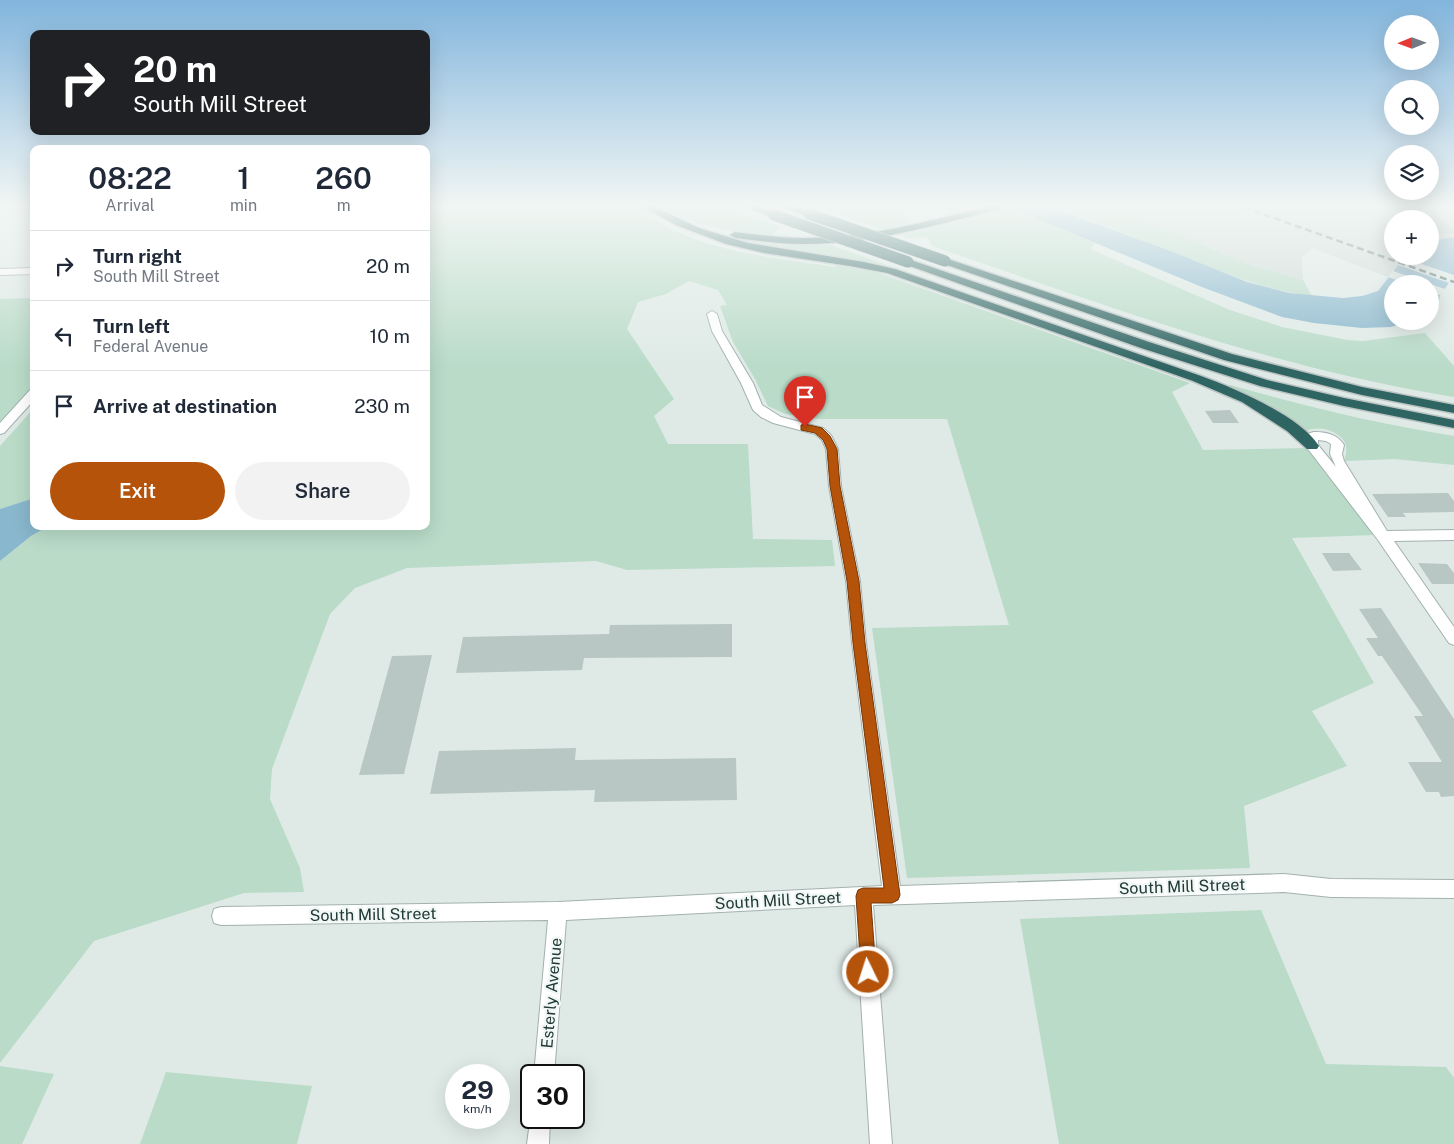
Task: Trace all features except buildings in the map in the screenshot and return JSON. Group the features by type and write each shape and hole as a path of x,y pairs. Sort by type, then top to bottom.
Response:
{"highway":[{"path":"832,260 871,266 946,290 1243,397 1283,419 1312,446"},
{"path":"903,260 1145,345 1264,383 1344,402 1454,424"},
{"path":"943,260 1228,358 1362,392 1454,409"}],"street":[{"path":"0,272 30,271"},
{"path":"712,314 717,331 748,383 757,408 777,420 819,431 827,438 832,449 835,486 853,581 859,643 892,895"},
{"path":"0,430 30,398"},
{"path":"1383,536 1312,446 1312,438 1314,436 1320,435 1332,438 1338,444 1336,454 1338,461 1383,536 1454,639"},
{"path":"1383,536 1454,536"},
{"name":"South Mill Street","path":"221,916 558,911 863,896 1284,883 1330,888 1454,889"},
{"path":"863,896 881,1144"},
{"name":"Esterly Avenue","path":"545,1064 558,911"},
{"path":"538,1144 539,1129"}],"shaded area":[{"path":"1239,260 1302,260 1303,280 1245,263"},
{"path":"1344,260 1384,260 1384,265 1398,265 1390,275 1384,275"}],"green space":[{"path":"430,260 790,260 835,267 836,265 873,271 1190,383 1172,392 1203,450 1308,448 1374,535 1292,538 1374,683 1312,711 1347,766 1244,806 1250,868 907,878 872,628 1009,625 947,419 819,419 785,414 768,406 755,379 733,342 720,306 727,305 718,290 689,281 666,294 638,302 627,329 674,399 654,416 668,444 748,444 753,539 832,540 835,566 627,570 596,561 407,568 355,588 330,614 272,769 270,799 300,868 304,892 244,893 94,941 0,1063 0,561 31,536 42,530 430,530"},
{"path":"857,260 874,260 887,265"},
{"path":"974,260 1116,260 1230,310 1282,327 1347,340 1363,341 1425,333 1454,366 1454,397 1387,385 1320,369 1190,333"},
{"path":"1194,260 1239,260 1303,280 1312,296 1275,289 1239,278"},
{"path":"30,298 30,391 0,425 0,299"},
{"path":"1230,385 1341,414 1454,436 1454,465 1395,459 1344,461 1346,446 1344,441 1336,434 1325,429 1314,429 1304,432 1267,404 1230,387"},
{"path":"30,412 30,499 0,509 0,446"},
{"path":"1261,910 1326,1064 1446,1067 1454,1078 1454,1144 1059,1144 1020,919"},
{"path":"0,1066 54,1074 22,1144 0,1144"},
{"path":"166,1072 312,1086 297,1144 140,1144"}],"water":[{"path":"1138,260 1194,260 1247,282 1289,293 1343,298 1362,296 1378,291 1384,283 1384,327 1362,328 1314,323 1282,317"},
{"path":"1439,260 1454,260 1454,276 1440,295 1439,302 1439,275 1390,275 1398,265 1439,265"},
{"path":"30,499 30,530 42,530 31,536 0,561 0,509"}],"pier":[{"path":"1398,265 1425,265 1454,276 1449,283 1439,279 1439,275 1426,275"},
{"path":"1393,271 1405,275 1390,275"},
{"path":"1439,287 1445,289 1439,295"}],"railway":[{"path":"1393,260 1454,282"}],"route":[{"path":"805,427 819,431 827,438 832,449 835,486 853,581 859,643 892,895 863,896 868,972"}]}
